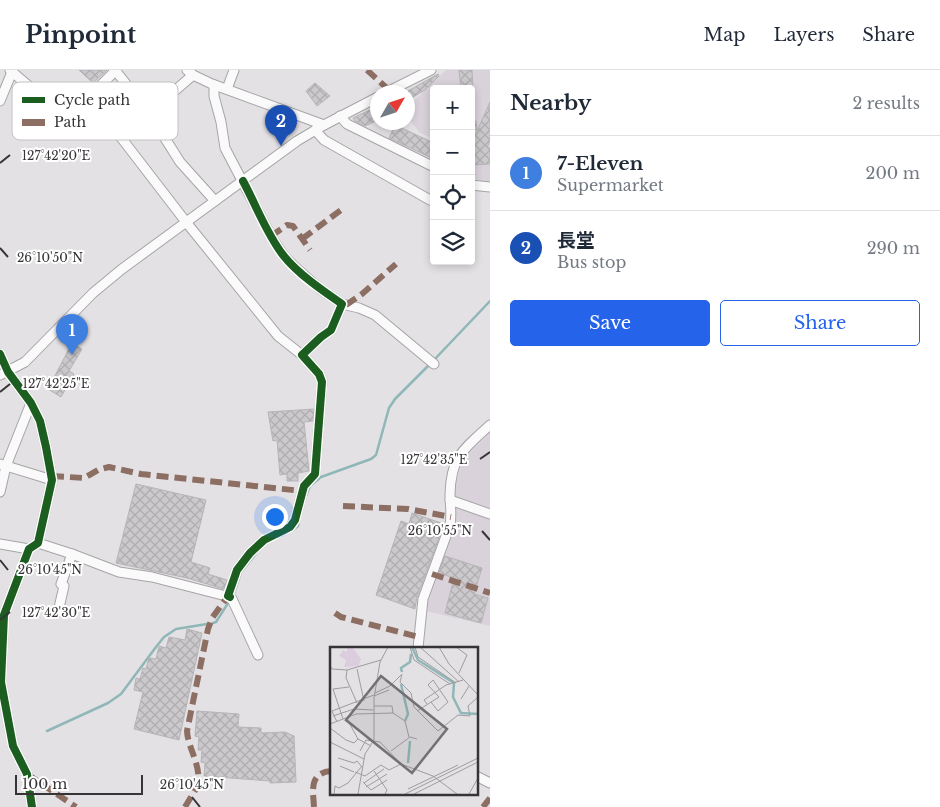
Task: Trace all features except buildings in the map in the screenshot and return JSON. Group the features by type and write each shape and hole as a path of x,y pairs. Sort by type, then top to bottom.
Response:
{"street":[{"path":"103,82 115,70 124,82"},
{"path":"227,89 234,70"},
{"path":"0,101 11,71 25,82"},
{"path":"400,85 426,71"},
{"path":"178,85 190,73 214,85 324,125"},
{"path":"214,85 214,96 225,148 271,236 284,256 320,289 342,304 359,308 375,315 431,362"},
{"path":"4,373 25,362 93,293 114,275 315,130 370,102"},
{"path":"340,116 347,124 430,164"},
{"path":"315,130 324,140 430,200"},
{"path":"122,140 278,336 302,355 319,374 322,382 315,474 304,486 295,520 290,527 264,540 250,553 237,570 230,597 258,655"},
{"path":"166,140 180,162 215,201"},
{"path":"475,185 490,187"},
{"path":"302,355 331,330 342,304"},
{"path":"0,354 4,373 31,403 40,422 52,480 38,543 29,549 2,616 0,682 13,746 27,774 32,807"},
{"path":"0,492 3,465 31,403"},
{"path":"418,647 423,598 450,525 452,514 450,479 454,463 462,451 490,425"},
{"path":"3,465 52,480"},
{"path":"450,500 490,514"},
{"path":"38,543 119,572 152,577 230,597"},
{"path":"0,544 29,549"},
{"path":"58,612 64,586 61,584 72,554"},
{"path":"478,777 490,783"}],"shaded area":[{"path":"446,70 490,70 490,183 475,179 475,85 431,85"},
{"path":"430,86 430,137 420,133 415,127 415,100"},
{"path":"490,433 490,626 425,611 455,528 454,488 461,466 467,454"}],"waterway":[{"path":"434,360 490,301"},
{"path":"306,496 310,486 321,477 371,459 376,455 389,408 395,399 430,364"},
{"path":"293,530 298,526 299,521"},
{"path":"233,596 241,572 258,551"},
{"path":"213,623 216,622 230,600"},
{"path":"47,731 108,703 121,694 164,637 176,629 207,624"}],"marked path":[{"path":"367,70 383,85"},
{"path":"302,239 341,210"},
{"path":"271,236 287,225 293,226 310,250"},
{"path":"346,305 362,294 396,264"},
{"path":"52,476 84,478 98,470 109,467 141,474 302,491"},
{"path":"343,506 408,509 451,517"},
{"path":"432,574 490,593"},
{"path":"185,807 196,789 198,779 197,765 187,731 208,629 212,618 228,596"},
{"path":"335,613 341,617 419,637"},
{"path":"314,807 314,783 319,775 330,771"},
{"path":"27,774 76,807"},
{"path":"483,807 490,798"}],"cycle path":[{"path":"230,597 228,596 237,570 250,553 264,540 290,527 295,520 304,486 315,474 322,382 319,374 302,355 331,330 342,304 303,275 283,255 266,228 243,181"},
{"path":"0,354 8,372 31,403 40,421 52,480 38,543 29,549 4,615 1,682 13,746 27,774 32,807"}],"place":[{"name":"長堂","path":"281,146"},
{"name":"7-Eleven","path":"72,355"}]}
